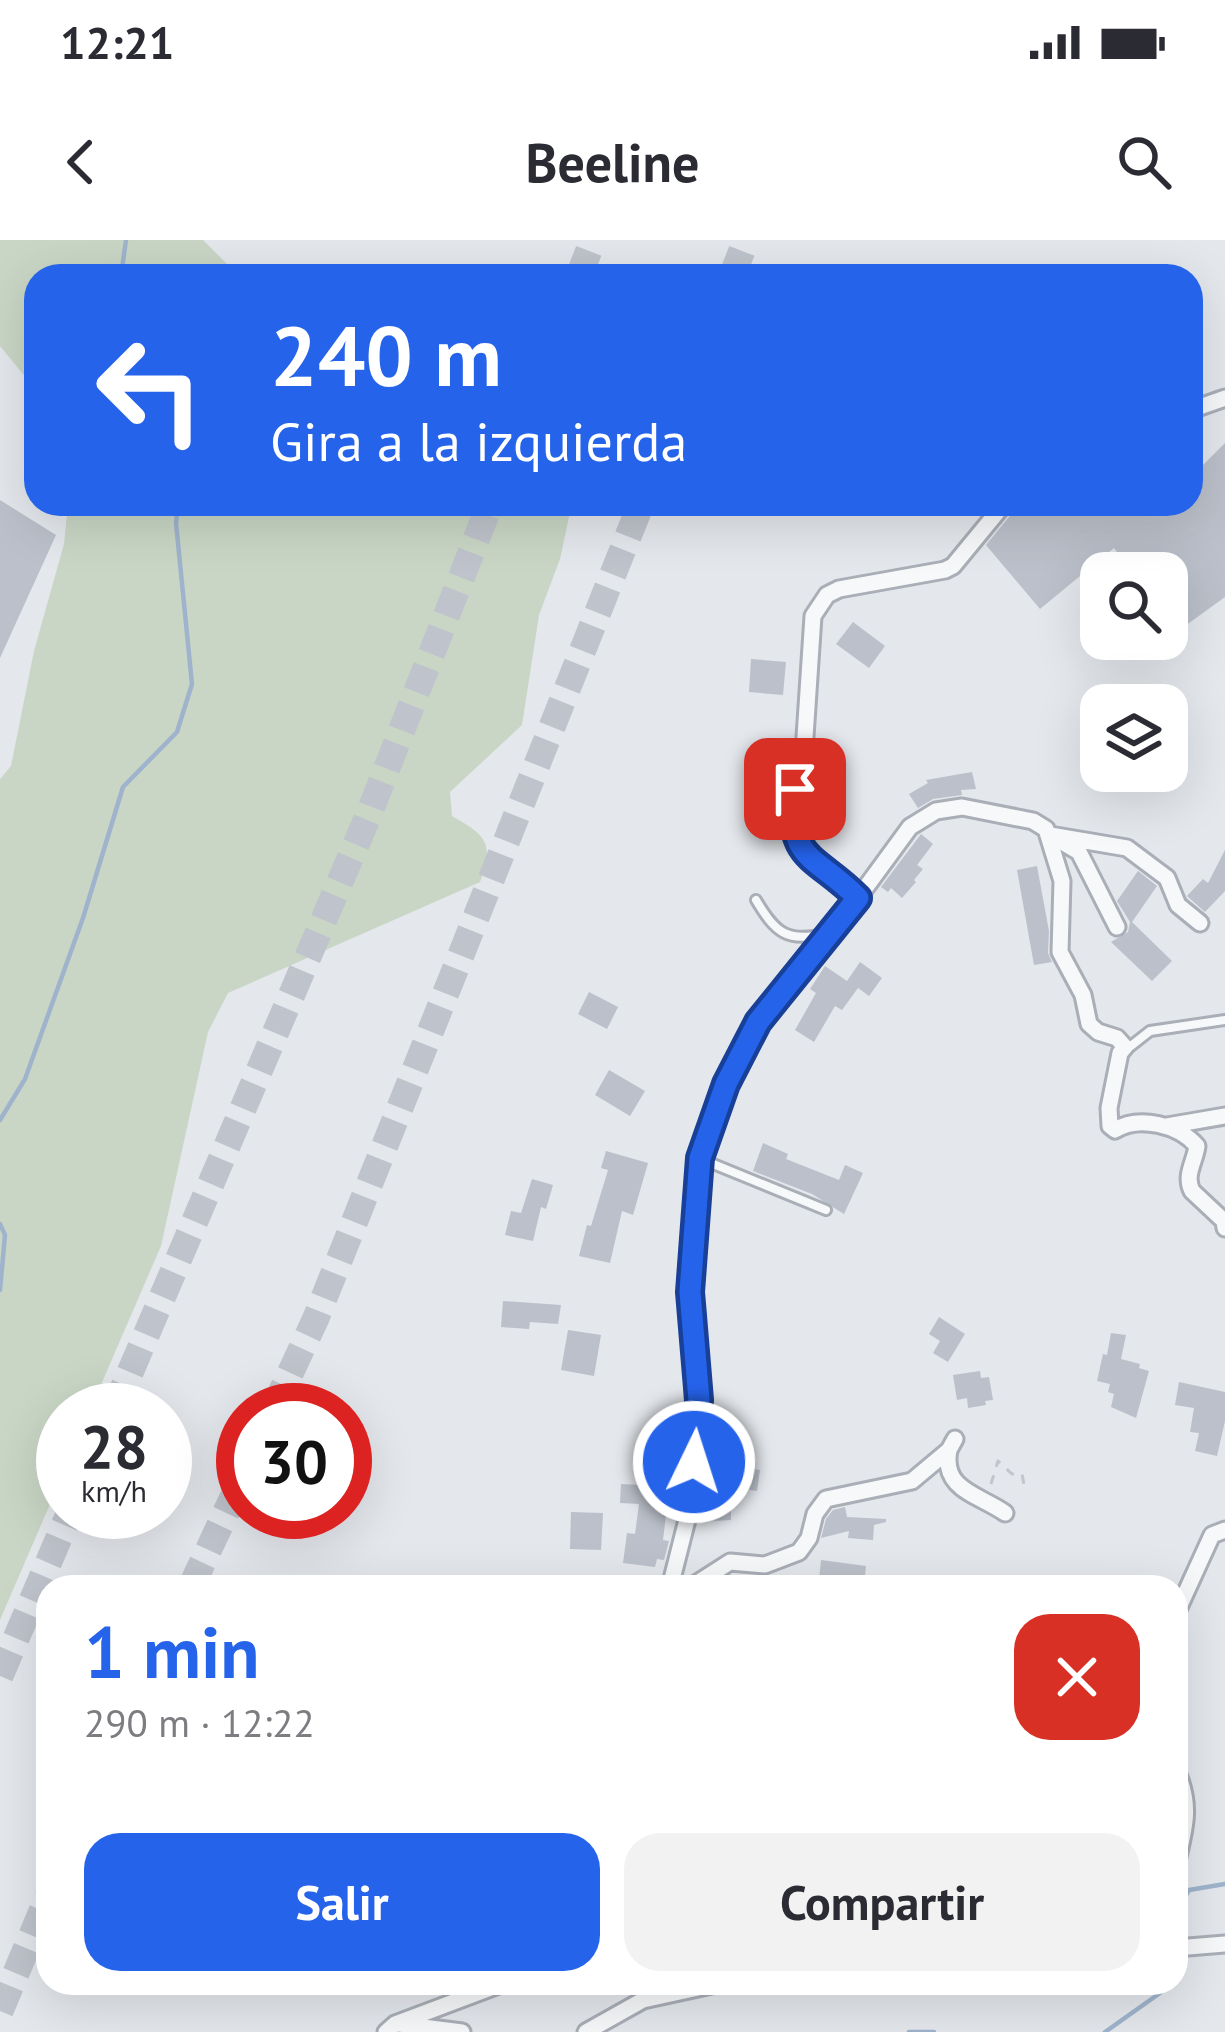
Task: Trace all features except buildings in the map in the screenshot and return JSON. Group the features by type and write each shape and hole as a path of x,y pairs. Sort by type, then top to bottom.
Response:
{"street":[{"path":"858,898 802,852 796,837 794,799 804,752 813,616 826,596 839,589 953,566 994,516"},
{"path":"673,1575 690,1508 698,1417 690,1292 700,1158 726,1084 758,1022 910,827 946,808 962,807 1034,821 1046,829 1062,881 1060,952 1083,995 1089,1024 1125,1047 1109,1108 1112,1130 1133,1122 1189,1137 1197,1146 1189,1184 1224,1221 1225,1228"},
{"path":"1050,835 1127,848 1167,878 1178,905 1200,923"},
{"path":"1050,835 1079,852 1117,927"},
{"path":"1164,1127 1225,1116"},
{"path":"709,1575 725,1564 766,1565 799,1552 826,1499 912,1480 952,1444 947,1462 952,1479 1005,1514"},
{"path":"1188,1587 1212,1535 1225,1530"},
{"path":"1188,1947 1225,1944"},
{"path":"390,2028 474,1995"},
{"path":"586,2032 643,2000 666,1995"},
{"path":"390,2028 462,2032"}],"lane":[{"path":"756,900 771,926 782,933 813,936 830,932"},
{"path":"1120,1053 1150,1031 1225,1020"},
{"path":"700,1158 826,1210"}],"path":[{"path":"983,1500 998,1462 1012,1474 1022,1474 1025,1490"}],"green space":[{"path":"0,240 203,240 227,264 24,264 24,375 0,346"},
{"path":"67,516 569,516 560,559 539,615 522,725 450,792 452,816 480,835 487,849 480,882 228,993 208,1032 161,1246 102,1383 36,1383 36,1537 0,1620 0,779 11,766 34,651 64,544"}],"waterway":[{"path":"123,264 126,240"},
{"path":"0,1120 25,1079 83,918 123,787 177,732 192,684 177,516"},
{"path":"0,1224 5,1235 0,1290"},
{"path":"1188,1892 1225,1884"},
{"path":"1105,2032 1157,1995"},
{"path":"909,2032 934,2032"}],"tunnel":[{"path":"584,264 593,240"},
{"path":"737,264 746,240"},
{"path":"126,1383 369,814 485,516"},
{"path":"286,1383 316,1318 636,516"},
{"path":"197,1575 216,1534"},
{"path":"43,1575 58,1539"},
{"path":"0,1676 36,1592"},
{"path":"0,2011 36,1926"}],"route":[{"path":"694,1462 699,1400 690,1292 700,1158 726,1084 758,1022 858,898 802,852 796,837 795,789"}]}
